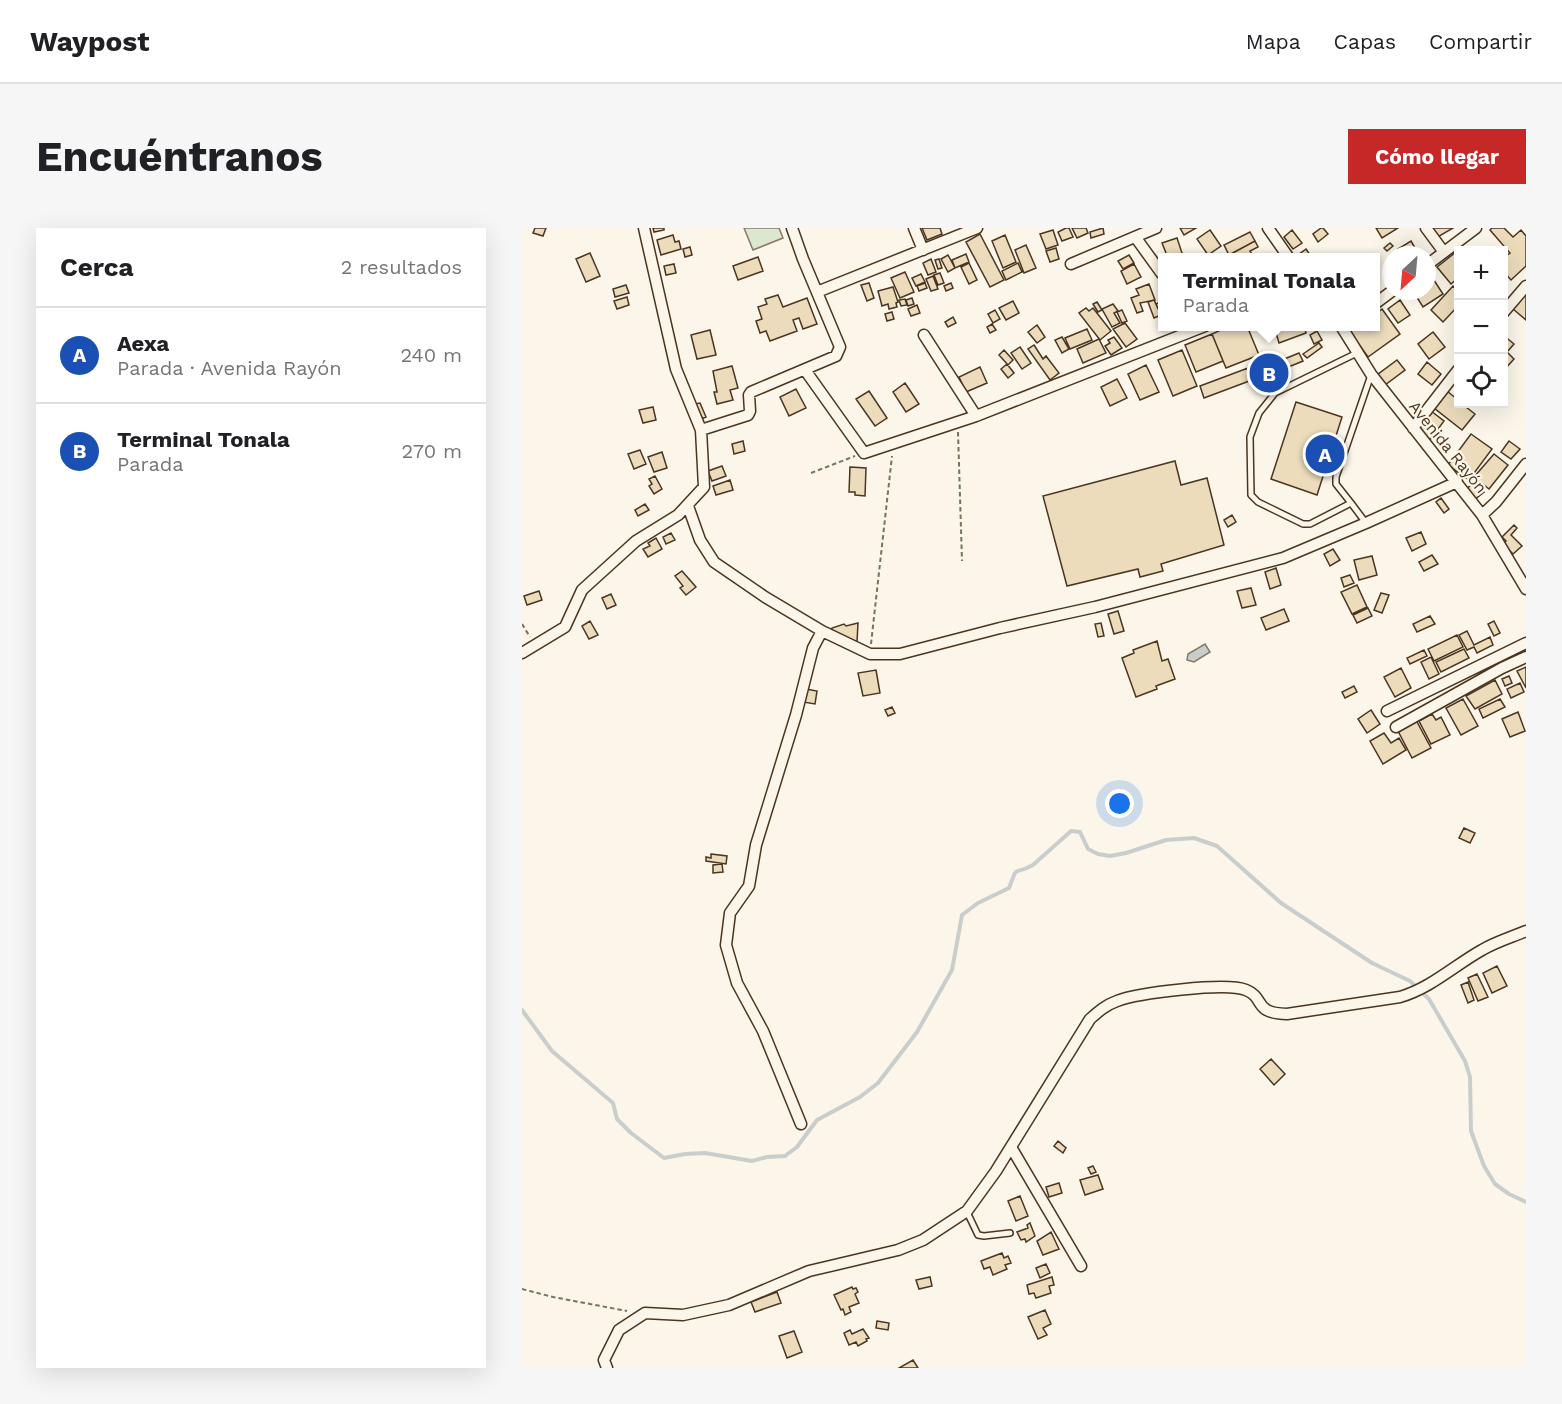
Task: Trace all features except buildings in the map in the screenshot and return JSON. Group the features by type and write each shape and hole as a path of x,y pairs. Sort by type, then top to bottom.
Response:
{"street":[{"path":"522,653 565,627 582,590 636,541 678,516 704,487 701,430 676,369 644,228"},
{"path":"701,430 748,415 749,395 752,392 836,356 840,347 792,228"},
{"path":"914,228 923,250"},
{"path":"817,292 977,228"},
{"path":"1071,264 1156,228"},
{"path":"1268,228 1286,253"},
{"path":"1426,228 1443,252"},
{"path":"1436,258 1476,228"},
{"path":"1136,238 1158,268"},
{"path":"1508,307 1526,286"},
{"path":"805,370 864,453 976,416 1192,331"},
{"name":"Avenida Rayón","path":"1343,331 1371,374 1482,515 1526,589"},
{"path":"924,335 976,416"},
{"path":"1413,428 1454,375"},
{"path":"1482,515 1496,502 1526,464"},
{"path":"688,506 700,540 714,562 756,592 822,631 870,654 900,654 1107,604 1283,558 1457,482"},
{"path":"801,1124 763,1031 737,982 726,945 730,913 749,886 756,844 796,715 813,648 822,631"},
{"path":"1387,711 1526,643"},
{"path":"1396,727 1526,657"},
{"path":"1497,658 1502,668"},
{"path":"607,1368 604,1360 619,1330 645,1313 683,1314 729,1305 809,1271 898,1250 923,1240 967,1211 1011,1147 1090,1019 1105,1006 1120,999 1180,990 1226,987 1246,990 1254,996 1262,1009 1273,1014 1287,1014 1411,994 1483,949 1526,932"},
{"path":"1011,1147 1081,1266"}],"lane":[{"path":"1351,503 1310,524 1303,524 1258,502 1251,495 1250,437 1259,413 1275,393 1357,353"},
{"path":"1366,523 1336,484 1336,477 1371,374"},
{"path":"967,1211 978,1235 1010,1233"}],"path":[{"path":"957,422 962,561"},
{"path":"870,654 893,444"},
{"path":"811,473 864,453"},
{"path":"522,624 534,644"},
{"path":"522,1288 553,1297 645,1313"}],"green space":[{"path":"744,228 779,228 783,238 753,250"}],"shaded area":[{"path":"1205,644 1210,652 1194,662 1187,660 1188,654"}],"waterway":[{"path":"522,1010 552,1051 613,1103 617,1119 631,1133 664,1158 705,1153 752,1161 785,1156 797,1147 817,1120 860,1097 878,1083 917,1032 952,970 962,915 978,903 1009,888 1017,871 1033,865 1071,831 1080,832 1088,849 1110,856 1166,840 1194,838 1217,846 1281,903 1372,963 1410,981 1429,999 1465,1061 1470,1077 1471,1131 1484,1166 1495,1184 1526,1202"}],"place":[{"name":"Terminal Tonala","path":"1269,373"},
{"name":"Aexa","path":"1325,454"}]}
